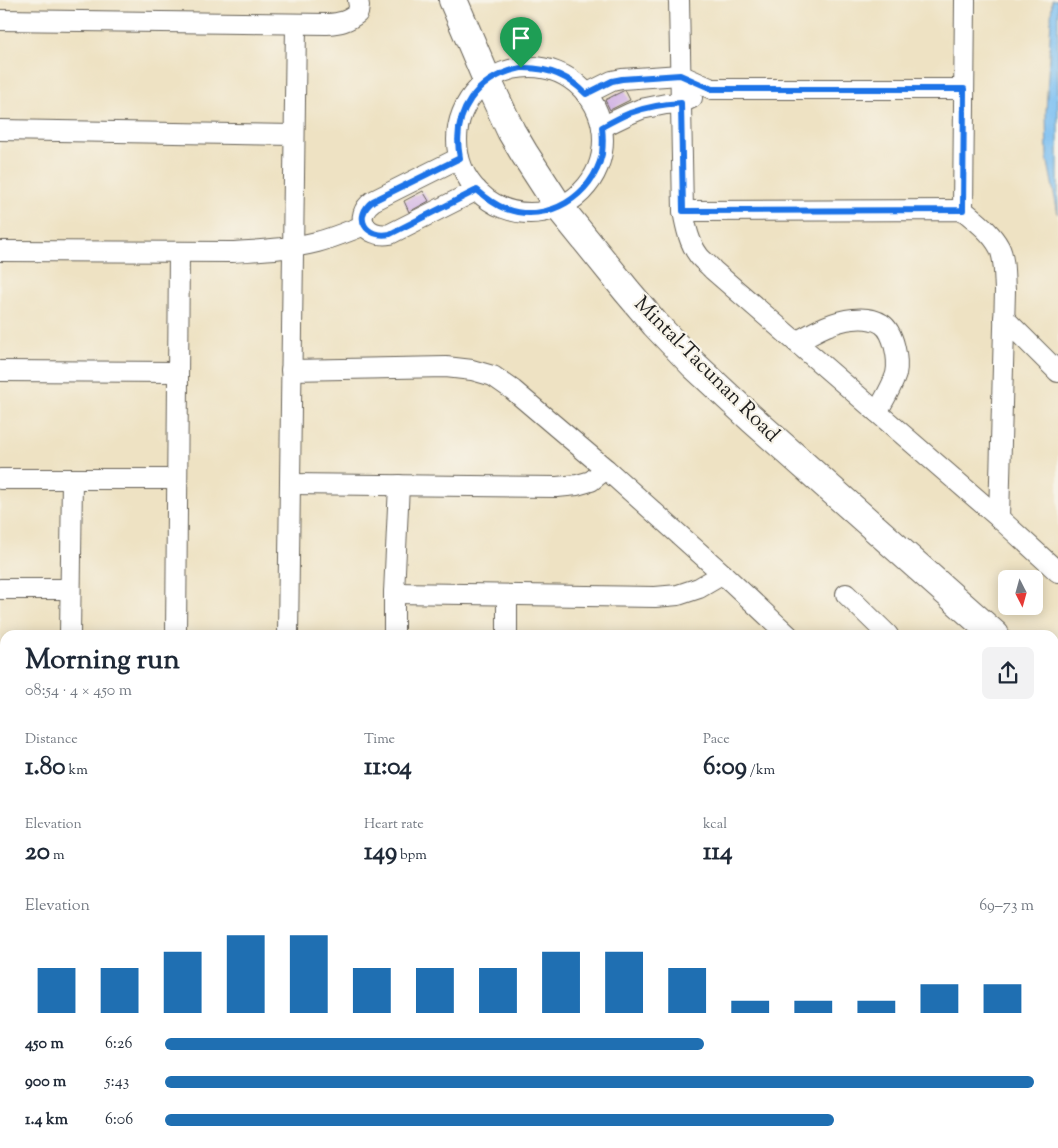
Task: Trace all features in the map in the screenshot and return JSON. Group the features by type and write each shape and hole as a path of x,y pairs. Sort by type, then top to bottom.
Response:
{"street":[{"path":"0,20 327,24 340,23 358,13 358,0"},
{"name":"Mintal-Tacunan Road","path":"453,0 488,82 516,138 542,182 559,207 626,291 694,365 989,630"},
{"path":"679,0 683,211 690,240 699,256 999,518 1058,572"},
{"path":"963,210 965,0"},
{"path":"288,630 296,24"},
{"path":"521,68 539,69 548,70 565,77 586,94 596,110 602,127 602,154 587,186 574,198 559,207 542,212 516,212 498,206 477,190 466,175 460,158 457,139 463,111 480,88 512,70 521,68"},
{"path":"586,94 612,81 680,75 712,89 964,89"},
{"path":"602,127 641,109 681,103 712,89"},
{"path":"0,130 294,135"},
{"path":"460,158 373,201 364,211 364,225 375,234 382,236 390,234 477,190"},
{"path":"683,211 963,210 988,232 1000,248 1004,266 999,518"},
{"path":"0,251 232,252 266,250 316,242 364,225"},
{"path":"176,630 179,252"},
{"path":"1004,318 1058,372"},
{"path":"796,342 833,323 852,319 869,319 882,324 889,332 897,357 896,373 877,412"},
{"path":"292,370 446,367 472,370 493,376 514,390 606,469 783,630"},
{"path":"0,371 178,372"},
{"path":"290,484 557,487 576,485 591,480 606,469"},
{"path":"0,479 177,479"},
{"path":"70,630 72,479"},
{"path":"394,630 399,485"},
{"path":"394,593 656,597 678,595 698,588 723,574"},
{"path":"0,589 70,589"},
{"path":"846,594 883,630"},
{"path":"507,595 507,630"}],"water":[{"path":"1052,0 1058,0 1058,214 1047,157 1046,112"}],"building":[{"path":"625,90 630,100 610,110 605,100"},
{"path":"423,191 429,201 409,212 404,201"}],"route":[{"path":"521,68 548,70 557,73 573,82 586,94 612,81 635,77 680,75 712,89 964,89 963,210 683,211 681,103 641,109 602,127 602,154 592,178 587,186 574,198 551,210 533,213 516,212 498,206 477,190 390,234 382,236 368,230 364,225 364,211 373,201 460,158 457,139 458,129 463,111 468,102 480,88 495,77 521,68"}]}
